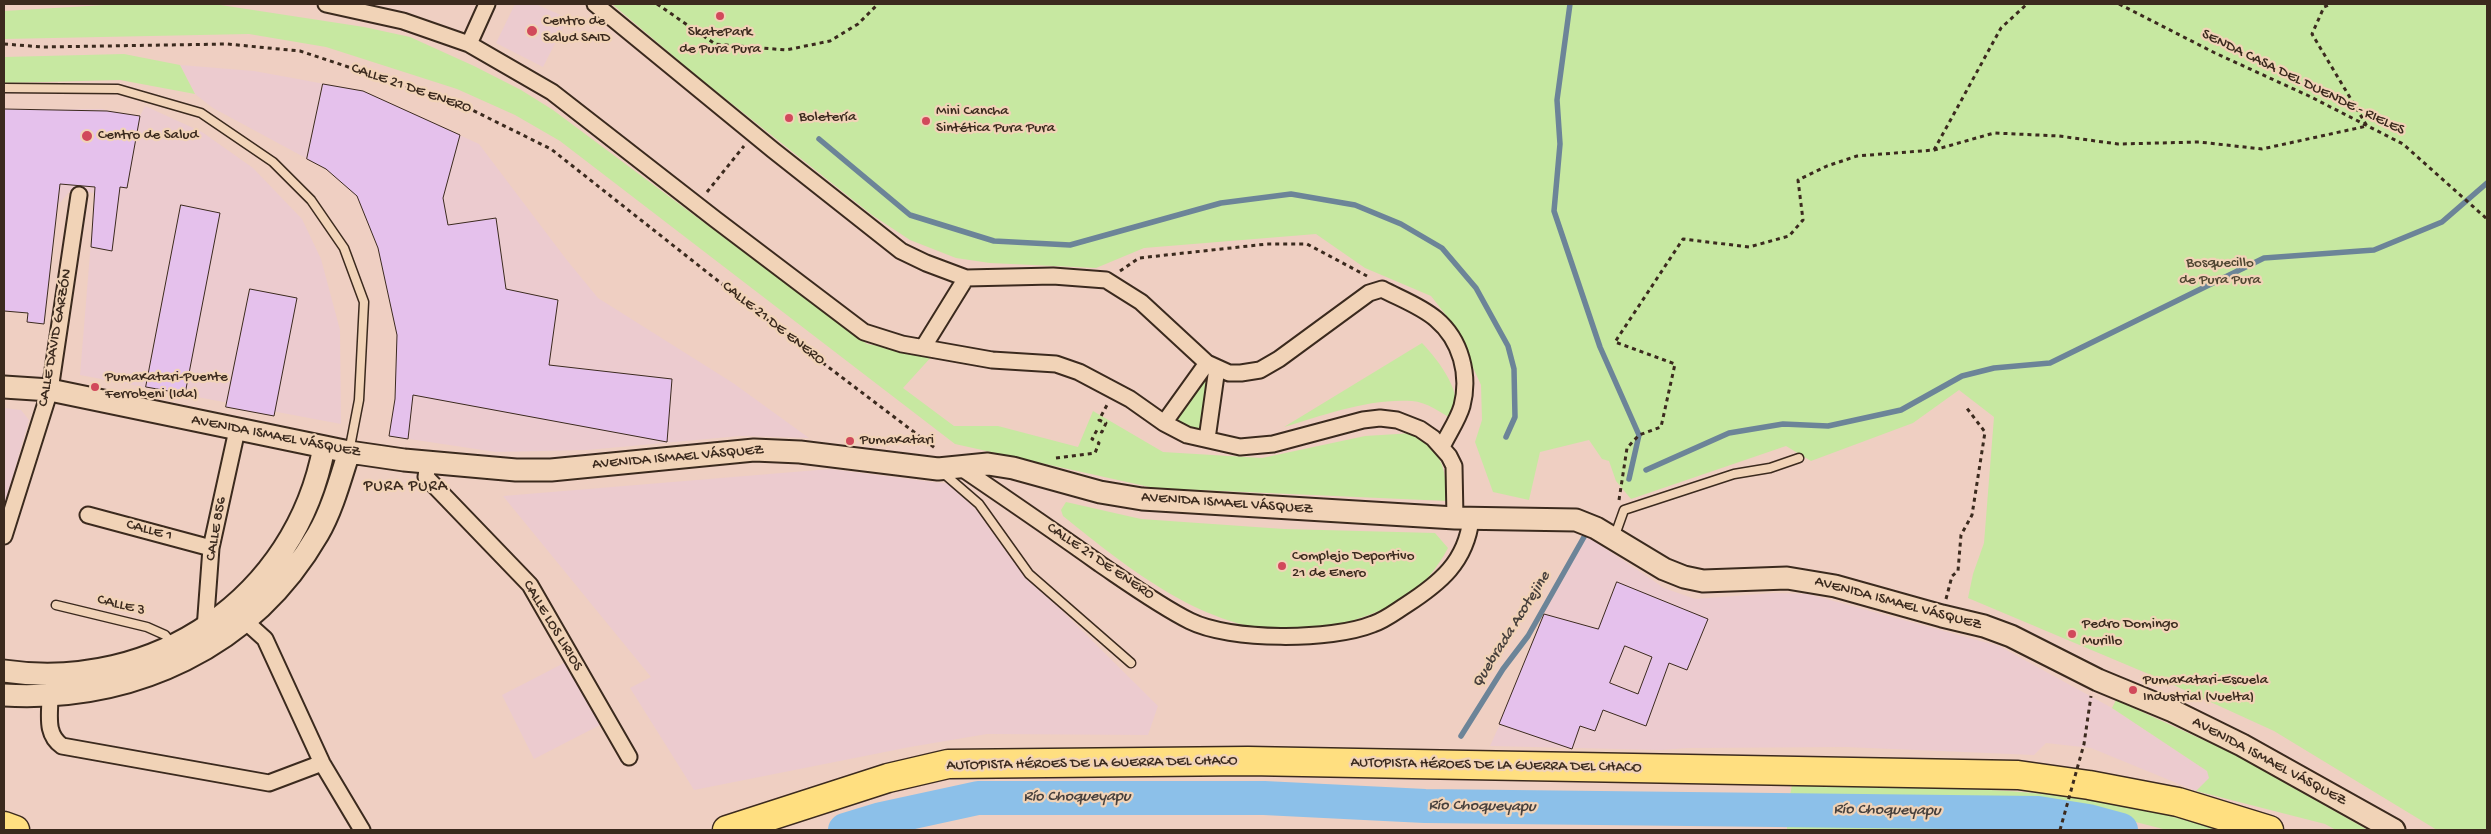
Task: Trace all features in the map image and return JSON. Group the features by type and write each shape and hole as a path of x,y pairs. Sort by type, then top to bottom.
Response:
{"highway":[{"name":"AUTOPISTA HÉROES DE LA GUERRA DEL CHACO","path":"727,830 888,778 948,764 1248,761 2018,775 2089,784 2178,802 2269,830"},
{"path":"4,826 15,830"}],"main road":[{"name":"AVENIDA ISMAEL VÁSQUEZ","path":"4,388 50,390 349,452 516,470 551,470 754,450 800,452 938,469 988,464 1013,468 1100,492 1142,499 1463,518 1576,520 1596,528 1664,569 1684,577 1703,581 1787,578 1811,581 1984,626 2012,636 2098,680 2173,711 2242,744 2394,830"},
{"path":"4,671 54,673 94,671 138,660 173,646 205,629 231,610 261,580 290,541 312,496 324,447"},
{"path":"4,695 50,696 95,690 128,682 168,668 201,652 230,634 287,580 319,533 349,452"}],"street":[{"name":"CALLE 21 DE ENERO","path":"326,4 403,21 470,44 552,92 864,332 902,344 924,346 992,360 1056,364 1079,372 1130,399 1164,423 1187,435 1240,447 1273,444 1362,420 1380,418 1397,420 1420,429 1433,438 1449,456 1454,466 1463,518 1469,536 1461,555 1432,588 1388,617 1371,625 1334,634 1260,635 1215,629 1190,622 1118,576 960,467"},
{"path":"470,44 487,4"},
{"path":"595,4 901,251 966,278 1053,276 1106,280 1141,302 1212,365 1229,372 1240,373 1260,370 1304,341 1369,293 1382,289 1435,317 1458,349 1465,372 1465,387 1461,407 1442,448"},
{"name":"CALLE DAVID GARZÓN","path":"4,536 50,390 79,195"},
{"path":"924,346 966,278"},
{"path":"1164,423 1212,365"},
{"path":"1207,439 1212,365"},
{"name":"CALLE 856","path":"205,629 211,548 237,430"},
{"name":"CALLE LOS LIRIOS","path":"428,462 426,477 530,585 629,757"},
{"name":"CALLE 1","path":"88,514 211,548"},
{"path":"245,621 266,639 322,762 362,830"},
{"path":"50,696 49,728 53,740 62,746 269,783 322,762"}],"lane":[{"path":"4,88 118,89 201,113 273,162 311,200 344,248 364,302 359,400 349,452"},
{"path":"1614,540 1624,510 1734,474 1770,468 1799,458"},
{"path":"938,469 979,504 1029,574 1131,663"},
{"name":"CALLE 3","path":"56,605 147,627 165,635 173,646"}],"path":[{"path":"657,4 715,44 786,50 830,41 858,24 878,4"},
{"path":"1934,150 2002,28 2027,4"},
{"name":"SENDA CASA DEL DUENDE - RIELES","path":"2119,4 2403,144 2487,219"},
{"path":"1619,503 1627,448 1639,435 1661,427 1675,364 1615,342 1684,239 1749,247 1789,236 1803,220 1798,180 1827,166 1857,156 1934,150 1994,133 2059,136 2118,144 2199,142 2262,149 2367,126 2312,34 2324,8 2331,4"},
{"name":"CALLE 21 DE ENERO","path":"4,44 43,47 227,44 300,51 460,104 552,149 798,344 960,467"},
{"path":"697,205 754,134"},
{"path":"1106,280 1139,258 1267,244 1307,244 1353,267 1369,277 1382,289"},
{"path":"1048,460 1095,453 1099,443 1092,439 1097,430 1102,432 1106,423 1099,420 1108,404 1112,406 1130,399"},
{"path":"1942,616 1952,576 1958,571 1961,535 1972,514 1985,432 1966,407"},
{"path":"2060,830 2084,744 2091,696"}],"shaded area":[{"name":"Centro de Salud SAID","path":"515,4 535,4 568,18 543,67 496,43"},
{"path":"180,65 254,71 363,91 479,144 598,298 733,383 809,438 740,436 587,450 496,452 389,436 395,399 397,335 378,248 357,197 326,169 213,108 195,94"},
{"path":"145,106 202,132 253,168 302,219 321,259 340,330 341,424 80,375 95,193 71,190 57,206 4,202 4,110 101,109 140,116"},
{"path":"4,408 21,410 29,420 4,507"},
{"path":"830,469 949,484 975,508 1017,566 1158,706 1148,735 987,734 910,747 694,790 630,688 651,677 503,496"},
{"path":"1587,536 1664,588 1695,599 1773,593 1808,594 1999,646 2112,708 2207,771 2210,778 2196,791 2091,748 2046,743 2034,755 1845,747 1688,748 1661,750 1490,746 1513,695 1544,614"},
{"path":"566,662 600,725 534,759 502,695"}],"green space":[{"path":"122,4 214,4 364,27 410,37 474,66 521,90 553,110 867,344 933,355 903,388 954,426 998,426 1078,447 1093,411 1163,452 1262,458 1365,436 1414,433 1431,448 1441,462 1445,478 1447,501 1154,488 955,444 560,141 515,115 457,89 326,47 249,34 4,39 4,11"},
{"name":"Bosquecillo de Pura Pura","path":"612,4 2487,4 2487,830 2437,830 2274,731 2158,678 1968,598 1973,574 1984,543 1994,417 1959,390 1913,423 1811,461 1786,446 1631,499 1616,481 1609,461 1602,459 1589,440 1540,452 1529,500 1493,492 1475,442 1482,420 1481,385 1453,324 1431,296 1365,268 1316,234 1144,248 1096,268 990,263 956,258 910,240 872,215 697,76"},
{"path":"124,54 180,65 195,94 120,80 4,83 4,57"},
{"path":"1422,343 1449,378 1456,400 1454,420 1423,403 1396,401 1347,408 1284,427"},
{"path":"1208,375 1200,430 1174,421"},
{"name":"Complejo Deportivo 21 de Enero","path":"1066,502 1141,519 1284,529 1435,533 1448,548 1432,573 1423,583 1402,599 1377,612 1327,629 1289,631 1252,627 1218,617 1152,583 1063,516 1061,510"},
{"path":"2116,700 2234,754 2368,830 2336,830 2325,824 2196,791 2209,778 2207,771 2112,708"},
{"path":"1792,785 2012,791 2085,799 2137,808 2222,830 2167,830 2081,808 1788,806"},
{"path":"1787,823 2022,830 1787,830"}],"building":[{"path":"323,84 363,91 460,135 443,198 448,225 496,218 506,289 558,300 549,365 672,379 667,442 413,395 408,439 389,436 395,399 397,335 378,248 357,196 326,169 307,159"},
{"path":"4,109 107,111 140,116 127,188 120,187 112,251 91,247 95,187 60,184 44,324 27,322 28,313 4,311"},
{"path":"181,205 220,213 185,394 146,387"},
{"path":"250,289 297,298 274,416 226,407"},
{"path":"1617,582 1708,619 1687,670 1669,663 1646,726 1603,710 1595,731 1580,726 1572,749 1499,724 1544,614 1598,629","holes":["1625,646 1652,657 1638,694 1610,683"]}],"waterway":[{"path":"1570,4 1557,100 1560,144 1554,211 1600,347 1639,435 1629,479"},
{"path":"819,139 910,215 994,241 1070,245 1221,203 1291,194 1355,205 1401,224 1442,248 1476,288 1508,346 1514,369 1515,417 1506,437"},
{"name":"Quebrada Acotejine","path":"1646,470 1729,433 1783,424 1828,426 1901,410 1962,376 1994,368 2050,363 2264,258 2374,250 2442,222 2487,183"},
{"name":"Quebrada Acotejine","path":"1461,736 1503,669 1528,636 1584,537"},
{"name":"Río Choqueyapu","path":"845,830 881,819 978,798 1264,798 1425,806 2038,813 2088,821 2121,830"}],"place":[{"name":"SkatePark de Pura Pura","path":"720,16"},
{"name":"Centro de Salud SAID","path":"532,31"},
{"name":"Boletería","path":"789,118"},
{"name":"Mini Cancha Sintética Pura Pura","path":"926,121"},
{"name":"Centro de Salud","path":"87,136"},
{"name":"PumaKatari-Puente Ferrobeni (Ida)","path":"95,387"},
{"name":"PumaKatari","path":"850,441"},
{"name":"Complejo Deportivo 21 de Enero","path":"1282,566"},
{"name":"Pedro Domingo Murillo","path":"2072,634"},
{"name":"PumaKatari-Escuela Industrial (Vuelta)","path":"2133,690"}],"district":[{"name":"PURA PURA","path":"406,488"}]}
